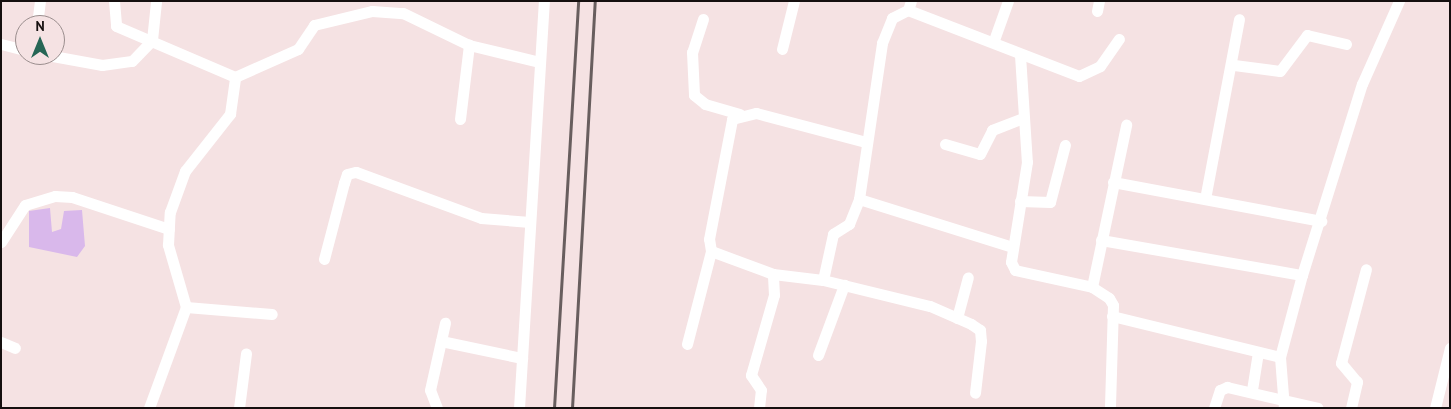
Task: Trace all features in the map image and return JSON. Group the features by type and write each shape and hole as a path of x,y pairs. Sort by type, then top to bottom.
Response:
{"street":[{"path":"38,15 40,1"},
{"path":"114,1 116,26 235,77 250,74 298,49 314,25 372,11 403,14 470,45 540,62"},
{"path":"65,59 78,62 122,62 140,55 152,40 156,1"},
{"path":"519,408 544,1"},
{"path":"782,49 794,1"},
{"path":"994,40 1008,1"},
{"path":"1284,403 1280,356 1302,275 1362,84 1399,1"},
{"path":"823,280 833,234 849,224 859,199 882,43 892,18 909,5 994,40 1020,55 1079,76 1087,75 1100,66 1119,39"},
{"path":"703,19 692,52 694,95 705,104 740,114 756,113 866,142"},
{"path":"1205,199 1234,65 1239,19"},
{"path":"1234,65 1280,71 1307,35 1346,44"},
{"path":"1,44 15,48"},
{"path":"460,120 470,45"},
{"path":"1020,55 1027,162 1012,247 1015,270 1092,287 1109,298 1112,316 1110,408"},
{"path":"149,408 186,307 168,245 170,212 185,171 230,114 235,77"},
{"path":"687,344 711,251 729,128 740,114"},
{"path":"945,144 980,154 992,130 1023,118"},
{"path":"1092,287 1126,125"},
{"path":"1020,201 1050,202 1064,145"},
{"path":"324,259 347,174 356,172 481,218 530,222"},
{"path":"1113,182 1320,221"},
{"path":"1,242 25,205 55,196 72,197 169,229"},
{"path":"859,199 1012,247"},
{"path":"1101,240 1302,275"},
{"path":"711,251 773,274 823,280 930,306 980,330 975,393"},
{"path":"1351,408 1356,377 1341,363 1366,269"},
{"path":"759,408 761,390 751,374 774,295 773,274"},
{"path":"957,318 968,277"},
{"path":"818,356 844,285"},
{"path":"186,307 272,314"},
{"path":"1112,316 1280,356"},
{"path":"437,408 430,390 445,323"},
{"path":"440,341 522,358"},
{"path":"1,342 16,348"},
{"path":"1435,408 1450,348"},
{"path":"1252,390 1258,352"},
{"path":"239,408 246,353"},
{"path":"1214,408 1220,390 1252,390 1284,403 1318,408"}],"shaded area":[{"path":"50,208 52,232 61,229 64,211 82,210 85,246 77,257 29,247 29,211"}],"railway":[{"path":"554,408 578,1"},
{"path":"572,408 595,1"}]}
